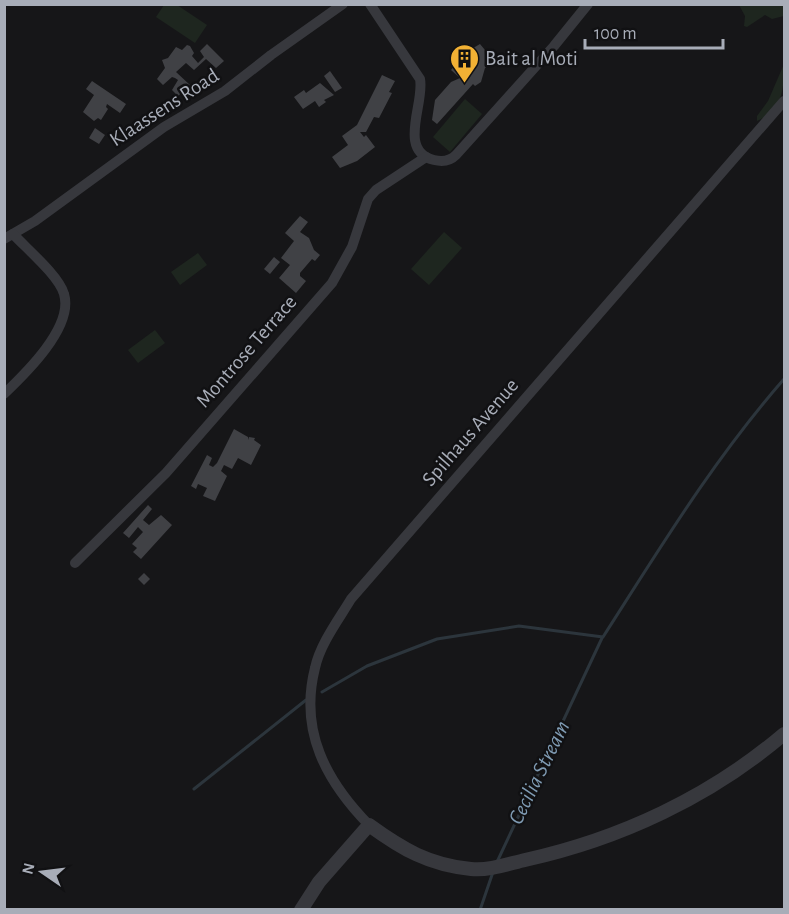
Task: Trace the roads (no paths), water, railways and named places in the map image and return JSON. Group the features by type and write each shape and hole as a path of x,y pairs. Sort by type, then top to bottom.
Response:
{"street":[{"name":"Klaassens Road","path":"9,237 164,127 225,91 343,4"},
{"path":"370,4 420,79 421,91 414,136 418,149 426,157 441,161 456,155 554,46 588,4"},
{"name":"Spilhaus Avenue","path":"369,825 348,803 330,778 314,742 310,705 315,667 336,624 351,599 784,101"},
{"name":"Montrose Terrace","path":"75,562 166,473 332,283 352,247 362,212 372,195 426,157"},
{"path":"4,394 44,354 64,309 65,299 58,283 9,237"},
{"path":"301,909 319,882 369,825 410,854 428,861 474,870 498,866 546,855 646,820 735,774 784,734"}],"waterway":[{"path":"322,692 367,666 437,639 519,626 603,637 711,472 758,409 784,379"},
{"name":"Cecilia Stream","path":"497,862 602,638"},
{"path":"194,789 306,700"},
{"name":"Cecilia Stream","path":"480,910 493,872"}],"place":[{"name":"Bait al Moti","path":"464,84"}]}
